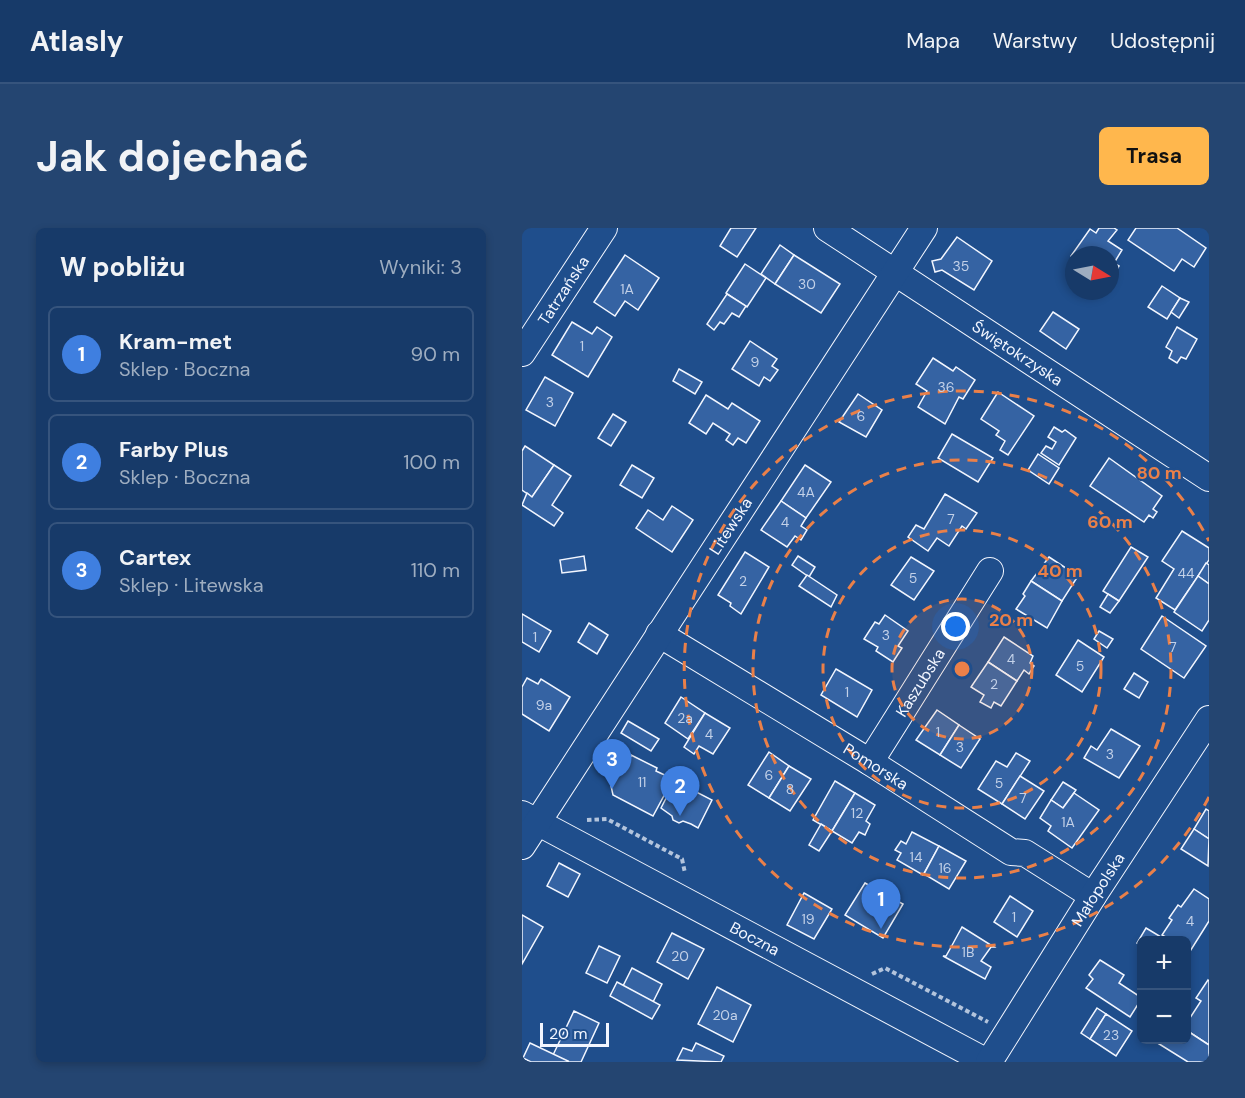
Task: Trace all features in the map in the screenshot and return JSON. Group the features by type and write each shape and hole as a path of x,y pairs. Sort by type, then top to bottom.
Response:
{"street":[{"name":"Tatrzańska","path":"522,353 604,228"},
{"name":"Świętokrzyska","path":"827,228 1209,478"},
{"name":"Litewska","path":"522,846 529,818 659,634 924,228"},
{"name":"Kaszubska","path":"870,762 990,571"},
{"name":"Pomorska","path":"659,634 870,762 1011,852 1025,853 1093,896"},
{"name":"Małopolska","path":"988,1062 1209,719"},
{"name":"Boczna","path":"529,818 988,1062"}],"path":[{"path":"582,821 608,819 682,859 686,880"},
{"path":"866,977 885,968 994,1025"}],"building":[{"path":"731,228 756,228 737,257 720,246"},
{"path":"1099,228 1114,228 1117,230 1108,241 1116,246 1078,246 1090,229 1096,233"},
{"path":"1136,228 1177,228 1206,248 1194,267 1182,259 1174,271 1128,240"},
{"path":"957,237 992,261 974,290 942,270 935,272 932,261 941,259"},
{"path":"780,245 794,255 775,284 761,274"},
{"path":"625,255 659,278 638,310 625,301 615,316 594,302"},
{"path":"794,255 840,284 821,313 775,284"},
{"path":"745,264 766,278 747,307 726,293"},
{"path":"1162,286 1180,298 1167,319 1148,307"},
{"path":"727,294 746,306 739,317 732,313 724,324 720,322 714,330 707,324"},
{"path":"1180,298 1189,302 1179,318 1171,312"},
{"path":"1053,312 1079,329 1066,349 1040,331"},
{"path":"572,322 592,334 597,327 612,337 588,377 552,355"},
{"path":"1177,327 1197,339 1186,359 1181,357 1177,363 1169,358 1172,351 1166,347"},
{"path":"750,341 777,359 772,366 778,370 770,381 764,377 759,386 732,369"},
{"path":"933,358 953,371 956,367 975,380 963,399 959,397 945,424 918,407 927,391 916,384"},
{"path":"679,369 702,382 695,394 673,381"},
{"path":"545,377 573,393 555,426 526,410"},
{"path":"998,392 1034,416 1008,455 1000,450 1005,441 996,435 999,431 981,419"},
{"path":"858,394 882,410 866,437 839,422"},
{"path":"706,395 728,409 732,403 760,421 746,443 738,438 733,445 726,440 730,434 713,423 706,434 689,423"},
{"path":"613,414 626,422 611,446 598,438"},
{"path":"1054,427 1062,432 1065,430 1076,438 1059,465 1041,453 1046,446 1052,449 1056,442 1048,437"},
{"path":"952,434 993,458 978,482 938,458"},
{"path":"525,446 554,465 532,497 522,490 522,451"},
{"path":"1038,454 1059,468 1049,484 1028,470"},
{"path":"1109,458 1162,496 1153,509 1157,512 1153,518 1149,515 1144,522 1090,486"},
{"path":"554,465 571,476 552,505 563,513 554,526 522,505 527,493 532,497"},
{"path":"632,465 654,478 642,498 620,485"},
{"path":"805,465 831,482 806,518 781,501"},
{"path":"945,494 977,513 966,529 962,526 949,546 937,538 928,551 908,537 916,525 924,529"},
{"path":"781,501 806,518 801,526 807,530 801,540 795,536 787,547 761,530"},
{"path":"672,506 693,520 672,552 636,528 648,510 663,520"},
{"path":"1182,531 1209,548 1209,560 1175,610 1156,598 1174,569 1162,561"},
{"path":"1131,547 1148,557 1119,601 1103,591"},
{"path":"745,552 769,567 741,614 730,606 731,603 718,595"},
{"path":"584,556 586,570 562,573 560,560"},
{"path":"798,556 815,567 809,577 792,565"},
{"path":"911,557 934,571 914,600 891,585"},
{"path":"1049,557 1078,576 1062,601 1031,581"},
{"path":"1206,563 1209,565 1209,584 1198,576"},
{"path":"807,575 837,595 831,607 799,586"},
{"path":"1198,576 1209,584 1209,620 1202,631 1174,612"},
{"path":"1031,581 1062,601 1047,628 1016,609"},
{"path":"1108,594 1119,601 1110,613 1100,607"},
{"path":"522,614 551,631 539,652 522,642"},
{"path":"885,615 908,631 898,646 902,648 893,662 876,651 878,647 864,639 875,622 879,624"},
{"path":"1162,616 1206,646 1184,678 1141,649"},
{"path":"589,623 608,635 597,654 578,642"},
{"path":"1099,631 1113,639 1107,648 1094,639"},
{"path":"1004,637 1033,656 1030,663 1034,666 1029,674 1024,670 1017,681 988,662"},
{"path":"1078,640 1104,657 1082,692 1056,675"},
{"path":"988,662 1017,681 1001,706 994,702 991,708 980,702 984,695 971,687"},
{"path":"836,669 872,690 857,717 821,695"},
{"path":"1134,673 1148,682 1139,698 1124,689"},
{"path":"527,678 538,684 541,679 570,697 549,731 522,714 522,687"},
{"path":"681,697 705,713 688,739 665,723"},
{"path":"937,710 959,725 940,755 916,740"},
{"path":"705,713 730,728 713,754 699,746 694,754 684,747"},
{"path":"628,721 659,739 651,751 621,733"},
{"path":"959,725 980,739 961,768 940,755"},
{"path":"1111,729 1140,746 1119,778 1084,758 1091,746 1097,750"},
{"path":"769,752 789,766 769,798 748,785"},
{"path":"1016,753 1030,761 1002,804 978,789 996,761 1007,767"},
{"path":"629,754 657,768 656,771 671,778 674,777 653,816 613,795 611,786 631,756"},
{"path":"789,766 811,779 790,811 769,798"},
{"path":"1020,776 1044,791 1025,819 1002,804"},
{"path":"675,781 712,800 698,828 683,821 679,823 673,820 672,816 661,808"},
{"path":"835,781 855,793 832,831 813,820"},
{"path":"1063,782 1076,790 1063,808 1051,800"},
{"path":"855,793 875,805 866,821 870,824 865,835 859,832 852,843 832,831"},
{"path":"1074,793 1099,810 1072,848 1048,831 1051,826 1040,818 1051,800 1063,808"},
{"path":"1206,809 1209,811 1209,839 1194,829"},
{"path":"821,824 832,831 819,851 809,845"},
{"path":"1194,829 1209,839 1208,866 1181,849"},
{"path":"912,832 939,846 923,875 897,860 901,853 895,850 901,841 906,844"},
{"path":"939,846 966,861 949,889 924,874"},
{"path":"559,863 580,874 568,897 547,886"},
{"path":"865,883 903,904 883,938 845,915"},
{"path":"1194,889 1209,899 1209,921 1191,950 1191,936 1162,935 1172,920 1169,918 1178,905 1181,907"},
{"path":"804,893 832,909 814,939 787,925"},
{"path":"1010,896 1033,911 1017,937 994,922"},
{"path":"522,915 543,927 522,964"},
{"path":"962,927 994,947 991,947 981,961 991,967 985,979 943,956 946,956"},
{"path":"1146,928 1159,936 1141,936"},
{"path":"672,933 704,949 688,979 657,962"},
{"path":"599,946 620,956 607,983 586,973"},
{"path":"1100,960 1124,975 1119,983 1137,995 1137,1006 1130,1017 1086,988 1093,979 1089,975"},
{"path":"632,968 662,984 653,1002 623,986"},
{"path":"1208,980 1209,1045 1191,1033 1191,1016 1201,1001 1196,998"},
{"path":"617,982 660,1005 652,1019 610,996"},
{"path":"717,987 751,1005 733,1042 698,1024"},
{"path":"1097,1008 1106,1014 1090,1039 1081,1033"},
{"path":"574,1011 599,1023 581,1062 569,1062 553,1055"},
{"path":"1106,1014 1132,1031 1116,1056 1090,1039"},
{"path":"1191,1033 1209,1045 1209,1062 1188,1062 1159,1044 1191,1044"},
{"path":"530,1043 568,1061 531,1062 523,1058"},
{"path":"696,1043 724,1056 721,1062 677,1060 683,1048 692,1051"}],"place":[{"name":"Cartex","path":"612,789"},
{"name":"Farby Plus","path":"680,816"},
{"name":"Kram-met","path":"881,929"}]}
